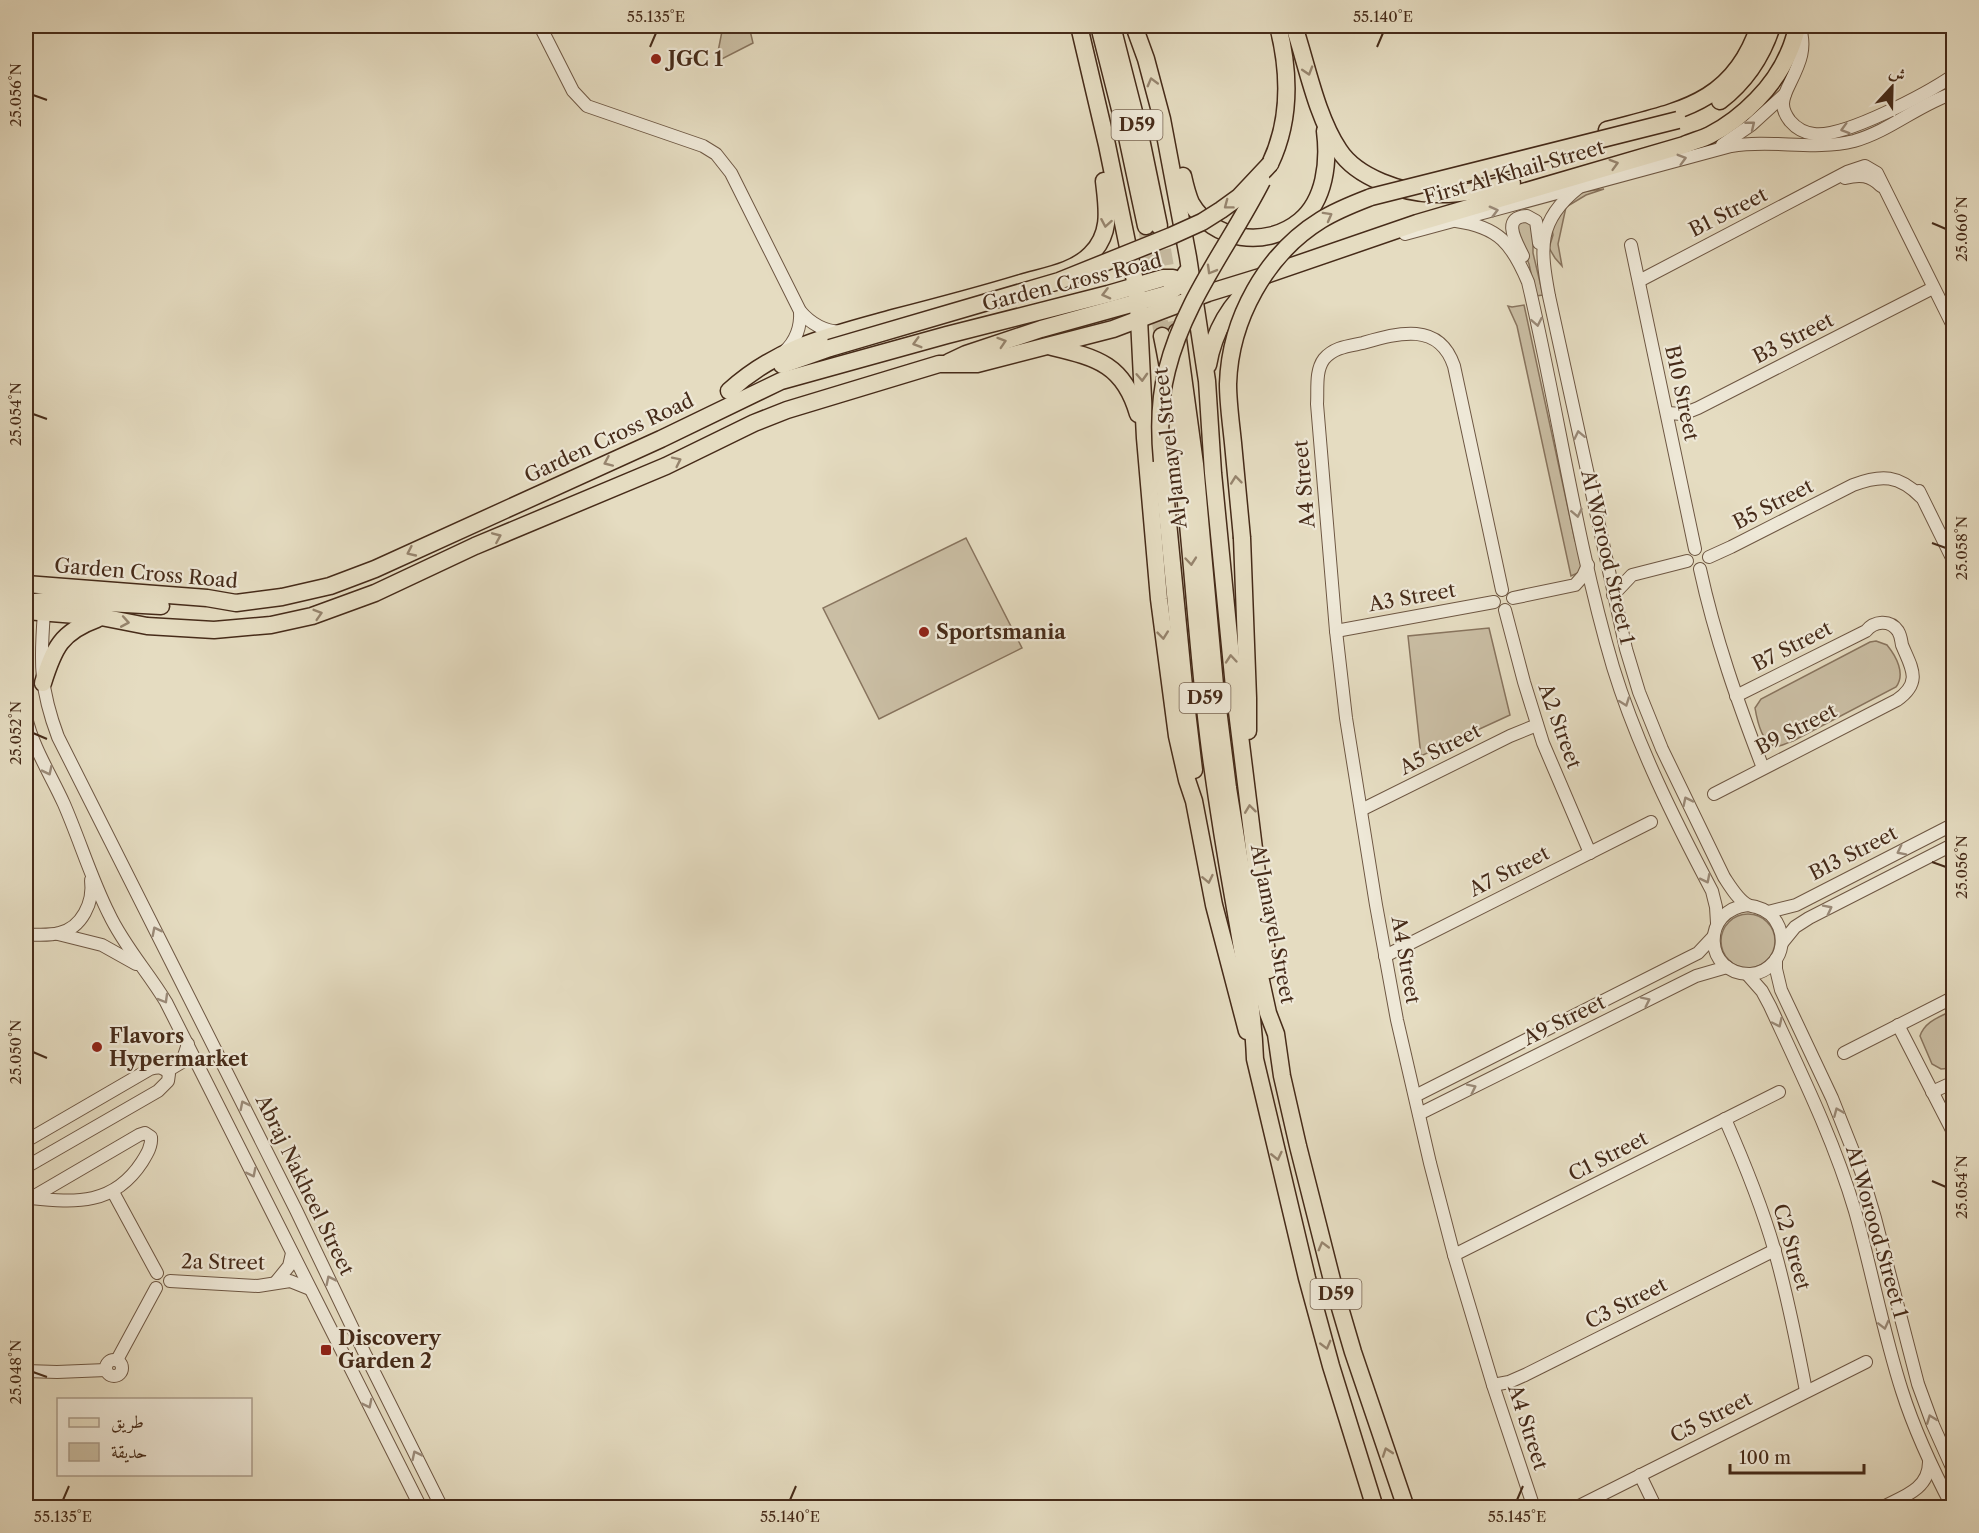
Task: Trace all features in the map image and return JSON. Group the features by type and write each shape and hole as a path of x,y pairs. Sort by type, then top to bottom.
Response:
{"main road":[{"name":"D59","path":"1099,26 1153,226 1141,139 1112,26"},
{"path":"1134,26 1149,68 1165,139 1189,262 1207,381 1232,669 1276,1034"},
{"path":"1194,801 1194,772 1162,461 1160,426 1162,391 1182,324 1260,184 1282,136 1287,99 1284,57 1278,26"},
{"path":"1294,26 1323,116 1340,153 1365,174 1394,186 1434,194 1465,193 1531,179 1564,179"},
{"path":"1394,186 1696,104 1730,77 1744,59 1759,26"},
{"path":"1244,759 1248,713 1242,538 1228,384 1237,332 1258,283 1292,242 1319,221 1344,207 1371,197 1678,120 1700,112 1721,100 1739,85 1754,66 1765,46 1772,26"},
{"name":"First Al Khail Street","path":"1194,299 1375,237 1684,145 1710,135 1734,120 1774,79 1789,52 1799,26"},
{"path":"1078,30 1107,145 1138,302 1145,438 1165,649 1182,758 1194,801 1223,947 1255,1059"},
{"path":"1165,139 1178,160 1192,203 1204,219 1220,230 1238,237 1260,238 1282,232 1300,220 1314,204 1323,184 1327,162 1323,116"},
{"path":"729,391 749,373 782,353 812,341 988,293 1080,263 1098,246 1106,229 1108,211 1103,172 1107,145"},
{"path":"661,439 729,391 778,366 830,348 1059,281 1202,222 1239,196 1270,164"},
{"path":"948,363 966,354 1041,329 1167,294 1174,291 1182,281 1189,262"},
{"path":"1207,381 1210,355 1224,317 1247,289 1260,278"},
{"name":"Garden Cross Road","path":"1182,281 1194,299"},
{"name":"Garden Cross Road","path":"26,584 207,598 236,603 298,594 361,575 661,439 749,395 798,376 958,332 1138,302 1194,299"},
{"name":"Garden Cross Road","path":"31,607 147,626 213,630 272,626 312,616 375,593 475,546 666,466 771,416 866,385 948,363 977,364 1107,330 1138,302"},
{"name":"Al Jamayel Street","path":"1375,1508 1331,1366 1307,1278 1255,1059 1250,990 1228,869 1210,749 1170,334 1195,464 1215,685 1228,788 1254,949 1268,1013 1276,1034 1282,1076 1327,1261 1353,1352 1406,1508"},
{"path":"1048,346 1091,357 1109,366 1132,395 1145,438"},
{"path":"31,607 64,600 205,608 236,603"},
{"path":"43,683 54,651 64,638 76,628 101,617"}],"street":[{"path":"540,26 573,92 587,106 703,146 722,160 745,200 800,310 822,329 841,332"},
{"path":"1799,26 1803,36 1803,47 1783,105 1786,116 1794,125 1814,135 1860,125 1935,87 1953,75"},
{"path":"1375,237 1409,234 1713,150 1748,143 1818,145 1856,140 1953,93"},
{"path":"1713,150 1751,125 1785,94"},
{"name":"B1 Street","path":"1639,280 1860,166 1870,167 1877,173 1933,288"},
{"name":"Al Worood Street 1","path":"1578,188 1561,204 1544,236 1547,285 1613,595 1632,671 1662,749 1724,877 1748,905 1768,912"},
{"path":"1528,282 1526,265 1512,232 1517,218 1527,216 1536,221 1538,226 1540,265 1547,285"},
{"name":"Al Worood Street 1","path":"1456,221 1482,227 1505,242 1514,252 1528,282 1595,601 1630,716 1664,796 1712,891 1717,923 1713,937"},
{"name":"B10 Street","path":"1631,245 1695,549"},
{"path":"1933,288 1953,328"},
{"name":"B3 Street","path":"1667,413 1691,412 1933,288"},
{"path":"782,353 793,342 797,334 800,310"},
{"name":"A4 Street","path":"1502,590 1454,366 1453,351 1445,337 1432,329 1416,328 1401,334 1376,339 1329,345 1322,350 1313,365 1313,384 1317,404 1336,631 1346,718 1385,956 1419,1114 1455,1255 1493,1385 1534,1508"},
{"name":"B5 Street","path":"1708,557 1878,472 1897,473 1913,482 1953,562"},
{"path":"1695,549 1704,550 1708,557 1707,565 1700,569 1692,568 1687,561 1689,553 1695,549"},
{"path":"1607,565 1614,570 1632,575 1687,561"},
{"path":"1513,598 1575,585 1583,576 1588,565"},
{"path":"1700,569 1712,621 1736,696 1763,768"},
{"path":"1613,595 1632,575"},
{"path":"1575,585 1595,601"},
{"path":"1502,590 1509,592 1513,598 1512,606 1505,610 1498,608 1494,602 1495,594 1502,590"},
{"name":"A3 Street","path":"1336,631 1494,602"},
{"path":"26,620 31,607"},
{"name":"Abraj Nakheel Street","path":"31,607 43,683 58,737 296,1210 442,1508"},
{"name":"A2 Street","path":"1505,610 1537,725 1590,852"},
{"name":"B7 Street","path":"1736,696 1866,631 1875,624 1888,623 1898,631 1910,661"},
{"name":"B9 Street","path":"1714,794 1897,700 1905,694 1910,685 1913,670 1910,661"},
{"name":"Abraj Nakheel Street","path":"26,717 33,742 65,808 88,870 118,932 166,1002 421,1508"},
{"name":"A5 Street","path":"1361,810 1510,736 1537,725"},
{"name":"A7 Street","path":"1385,956 1651,822"},
{"name":"B13 Street","path":"1768,912 1796,905 1953,824"},
{"name":"B13 Street","path":"1782,943 1795,927 1809,918 1953,844"},
{"path":"57,934 73,926 86,911 92,891 88,870"},
{"path":"1717,923 1730,910 1748,905"},
{"path":"1768,912 1779,926 1782,943"},
{"path":"26,935 57,934 102,945 143,969"},
{"path":"1713,937 1718,957 1727,968 1733,971 1747,974 1761,972 1776,959"},
{"name":"A9 Street","path":"1415,1096 1692,956 1706,946 1713,937"},
{"name":"Al Worood Street 1","path":"1782,943 1776,959 1781,990 1832,1098 1861,1172 1912,1363 1953,1472"},
{"name":"A9 Street","path":"1419,1114 1696,976 1727,968"},
{"name":"Al Worood Street 1","path":"1747,974 1770,1006 1838,1159 1860,1228 1896,1371 1911,1417 1929,1461 1953,1508"},
{"path":"1844,1053 1953,997"},
{"path":"1898,1025 1953,1134"},
{"path":"168,1072 182,1062 188,1044"},
{"path":"26,1141 145,1071 161,1067 168,1072"},
{"path":"168,1072 183,1068 201,1071"},
{"path":"26,1167 158,1091 168,1081 168,1072"},
{"path":"1932,1092 1953,1082"},
{"name":"C1 Street","path":"1455,1255 1779,1092"},
{"name":"C2 Street","path":"1725,1119 1757,1197 1775,1250 1796,1334 1806,1391"},
{"path":"148,1134 152,1140 143,1160 132,1175 113,1192 80,1201 28,1199 139,1135 148,1134"},
{"path":"113,1192 157,1273"},
{"name":"C3 Street","path":"1493,1385 1509,1382 1525,1375 1775,1250"},
{"name":"2a Street","path":"276,1282 285,1272 292,1253"},
{"path":"157,1273 166,1274 170,1281 164,1289 156,1288 152,1281 153,1276 157,1273"},
{"name":"2a Street","path":"170,1281 258,1286 276,1282 297,1282 310,1289"},
{"name":"2a Street","path":"26,1371 106,1370 112,1376 118,1375 122,1367 117,1360 156,1288"},
{"name":"C5 Street","path":"1575,1508 1866,1362"},
{"path":"1941,1444 1953,1450"},
{"path":"1881,1508 1915,1490 1926,1479 1929,1461"},
{"path":"1640,1475 1656,1508"},
{"path":"1915,1490 1932,1490 1947,1496"}],"green space":[{"path":"723,26 749,26 753,43 716,62"},
{"path":"1604,189 1586,195 1566,207 1558,244 1562,266 1549,248 1553,235 1552,229 1558,213 1579,192"},
{"path":"1520,219 1533,225 1533,253 1543,295 1536,296 1529,264 1514,227"},
{"path":"1524,305 1575,541 1578,543 1582,563 1580,572 1571,576 1517,326 1508,306"},
{"name":"Sportsmania","path":"966,538 1022,648 879,719 823,608"},
{"path":"1489,628 1510,715 1421,756 1408,636"},
{"path":"1876,641 1887,645 1894,654 1900,671 1896,687 1793,741 1779,746 1769,743 1762,733 1755,708 1761,699 1870,642"},
{"path":"1748,914 1758,916 1767,922 1773,931 1775,941 1773,951 1767,960 1758,966 1748,968 1738,966 1729,960 1723,951 1721,941 1723,931 1729,922 1738,916"},
{"path":"1953,1010 1953,1068 1941,1069 1932,1064 1920,1036 1929,1023"}],"tunnel":[{"path":"1146,226 1162,336"},
{"path":"1159,226 1177,332"}],"place":[{"name":"JGC 1","path":"656,59"},
{"name":"Sportsmania","path":"924,632"},
{"name":"Flavors Hypermarket","path":"97,1047"},
{"name":"Discovery Garden 2","path":"326,1350"}]}
